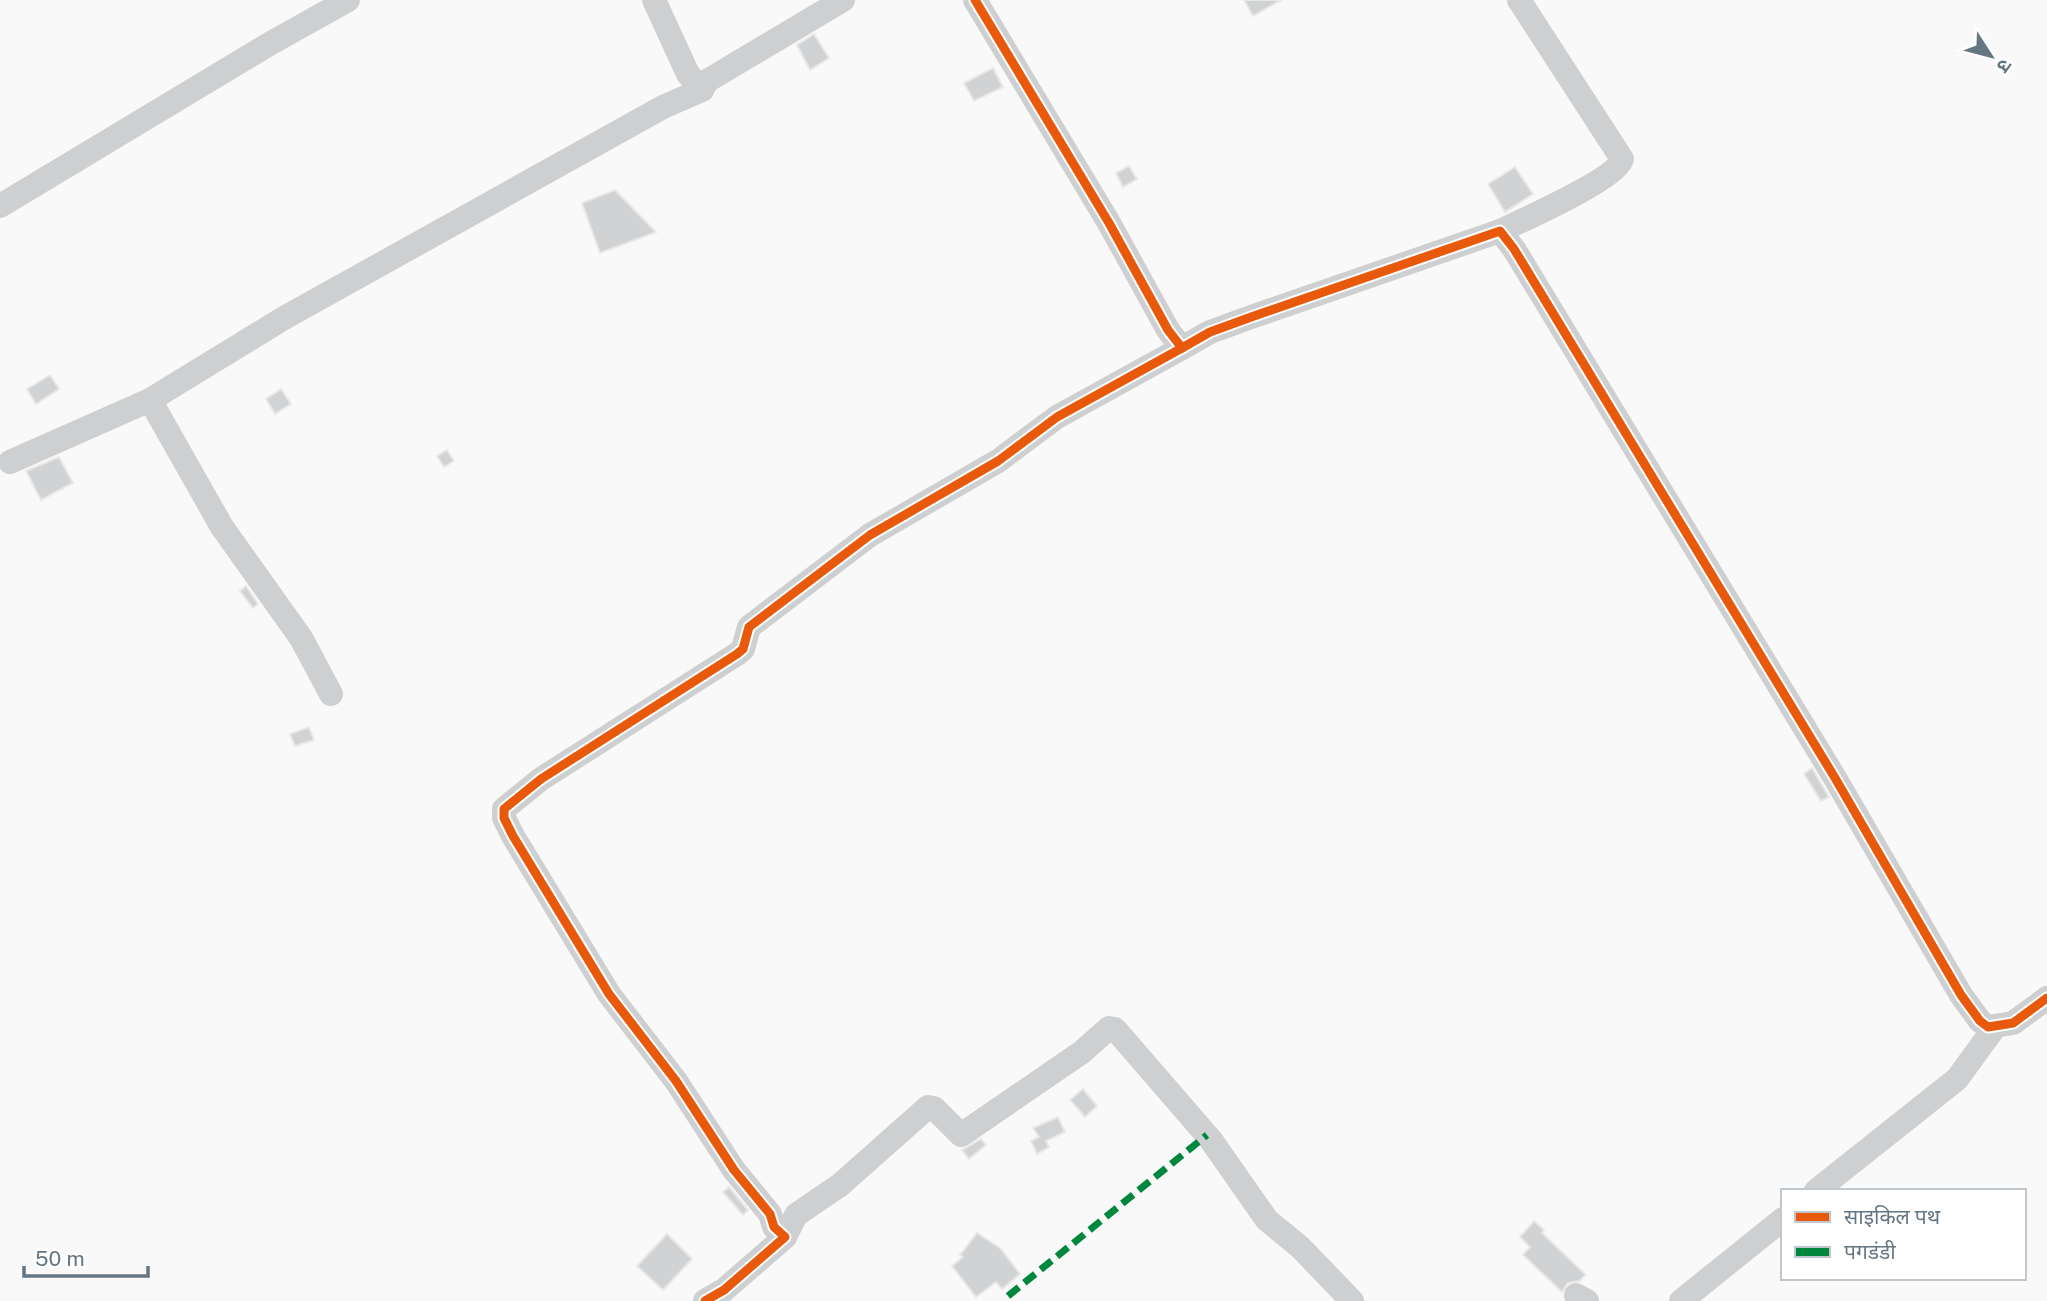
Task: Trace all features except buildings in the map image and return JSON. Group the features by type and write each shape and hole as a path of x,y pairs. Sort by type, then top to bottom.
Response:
{"street":[{"path":"0,206 271,43 348,0"},
{"path":"654,0 688,74 702,90"},
{"path":"10,462 150,400 357,277 663,107 702,90 707,81 843,0"},
{"path":"975,0 1109,223 1168,330 1182,348"},
{"path":"785,1237 774,1227 771,1214 734,1170 676,1081 609,994 513,836 503,818 504,809 541,779 737,654 743,649 749,627 870,535 998,461 1057,417 1210,332 1500,231 1614,171 1622,159 1520,0"},
{"path":"1500,231 1835,778 1961,995 1980,1021 1988,1027 2012,1023 2047,998"},
{"path":"150,400 222,527 301,638 331,694"},
{"path":"1819,1189 1957,1079 1995,1027"},
{"path":"705,1301 724,1290 785,1237 796,1215 840,1185 928,1107 934,1108 961,1135 1082,1052 1109,1028 1115,1028 1210,1140 1267,1220 1300,1247 1352,1301"},
{"path":"1681,1301 1781,1221"}],"marked path":[{"path":"1008,1296 1207,1135"}],"cycle path":[{"path":"975,0 1109,223 1168,330 1182,348 1210,332 1500,231 1514,249 1835,778 1961,995 1980,1021 1988,1027 2013,1023 2047,998"},
{"path":"705,1301 724,1290 785,1237 774,1227 770,1214 734,1170 676,1081 609,994 513,836 504,818 504,809 541,779 737,654 743,649 749,627 870,535 998,461 1057,417 1182,348"}]}
